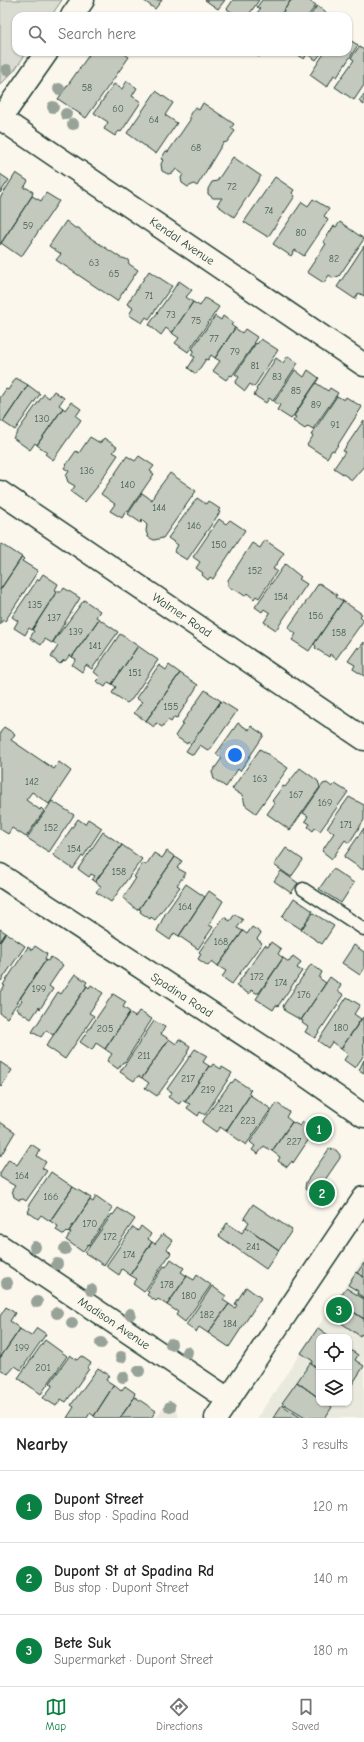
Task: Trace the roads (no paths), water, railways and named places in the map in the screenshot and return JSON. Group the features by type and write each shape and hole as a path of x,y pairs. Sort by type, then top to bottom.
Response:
{"street":[{"path":"75,12 83,0"},
{"path":"0,118 44,56"},
{"name":"Kendal Avenue","path":"0,118 364,365"},
{"name":"Walmer Road","path":"0,492 364,739"},
{"name":"Spadina Road","path":"0,875 364,1116"},
{"path":"216,1418 364,1198"},
{"name":"Madison Avenue","path":"0,1246 228,1399"}],"lane":[{"path":"303,889 364,929"}],"place":[{"name":"Dupont Street","path":"319,1129"},
{"name":"Dupont St at Spadina Rd","path":"322,1193"},
{"name":"Bete Suk","path":"339,1310"}]}
